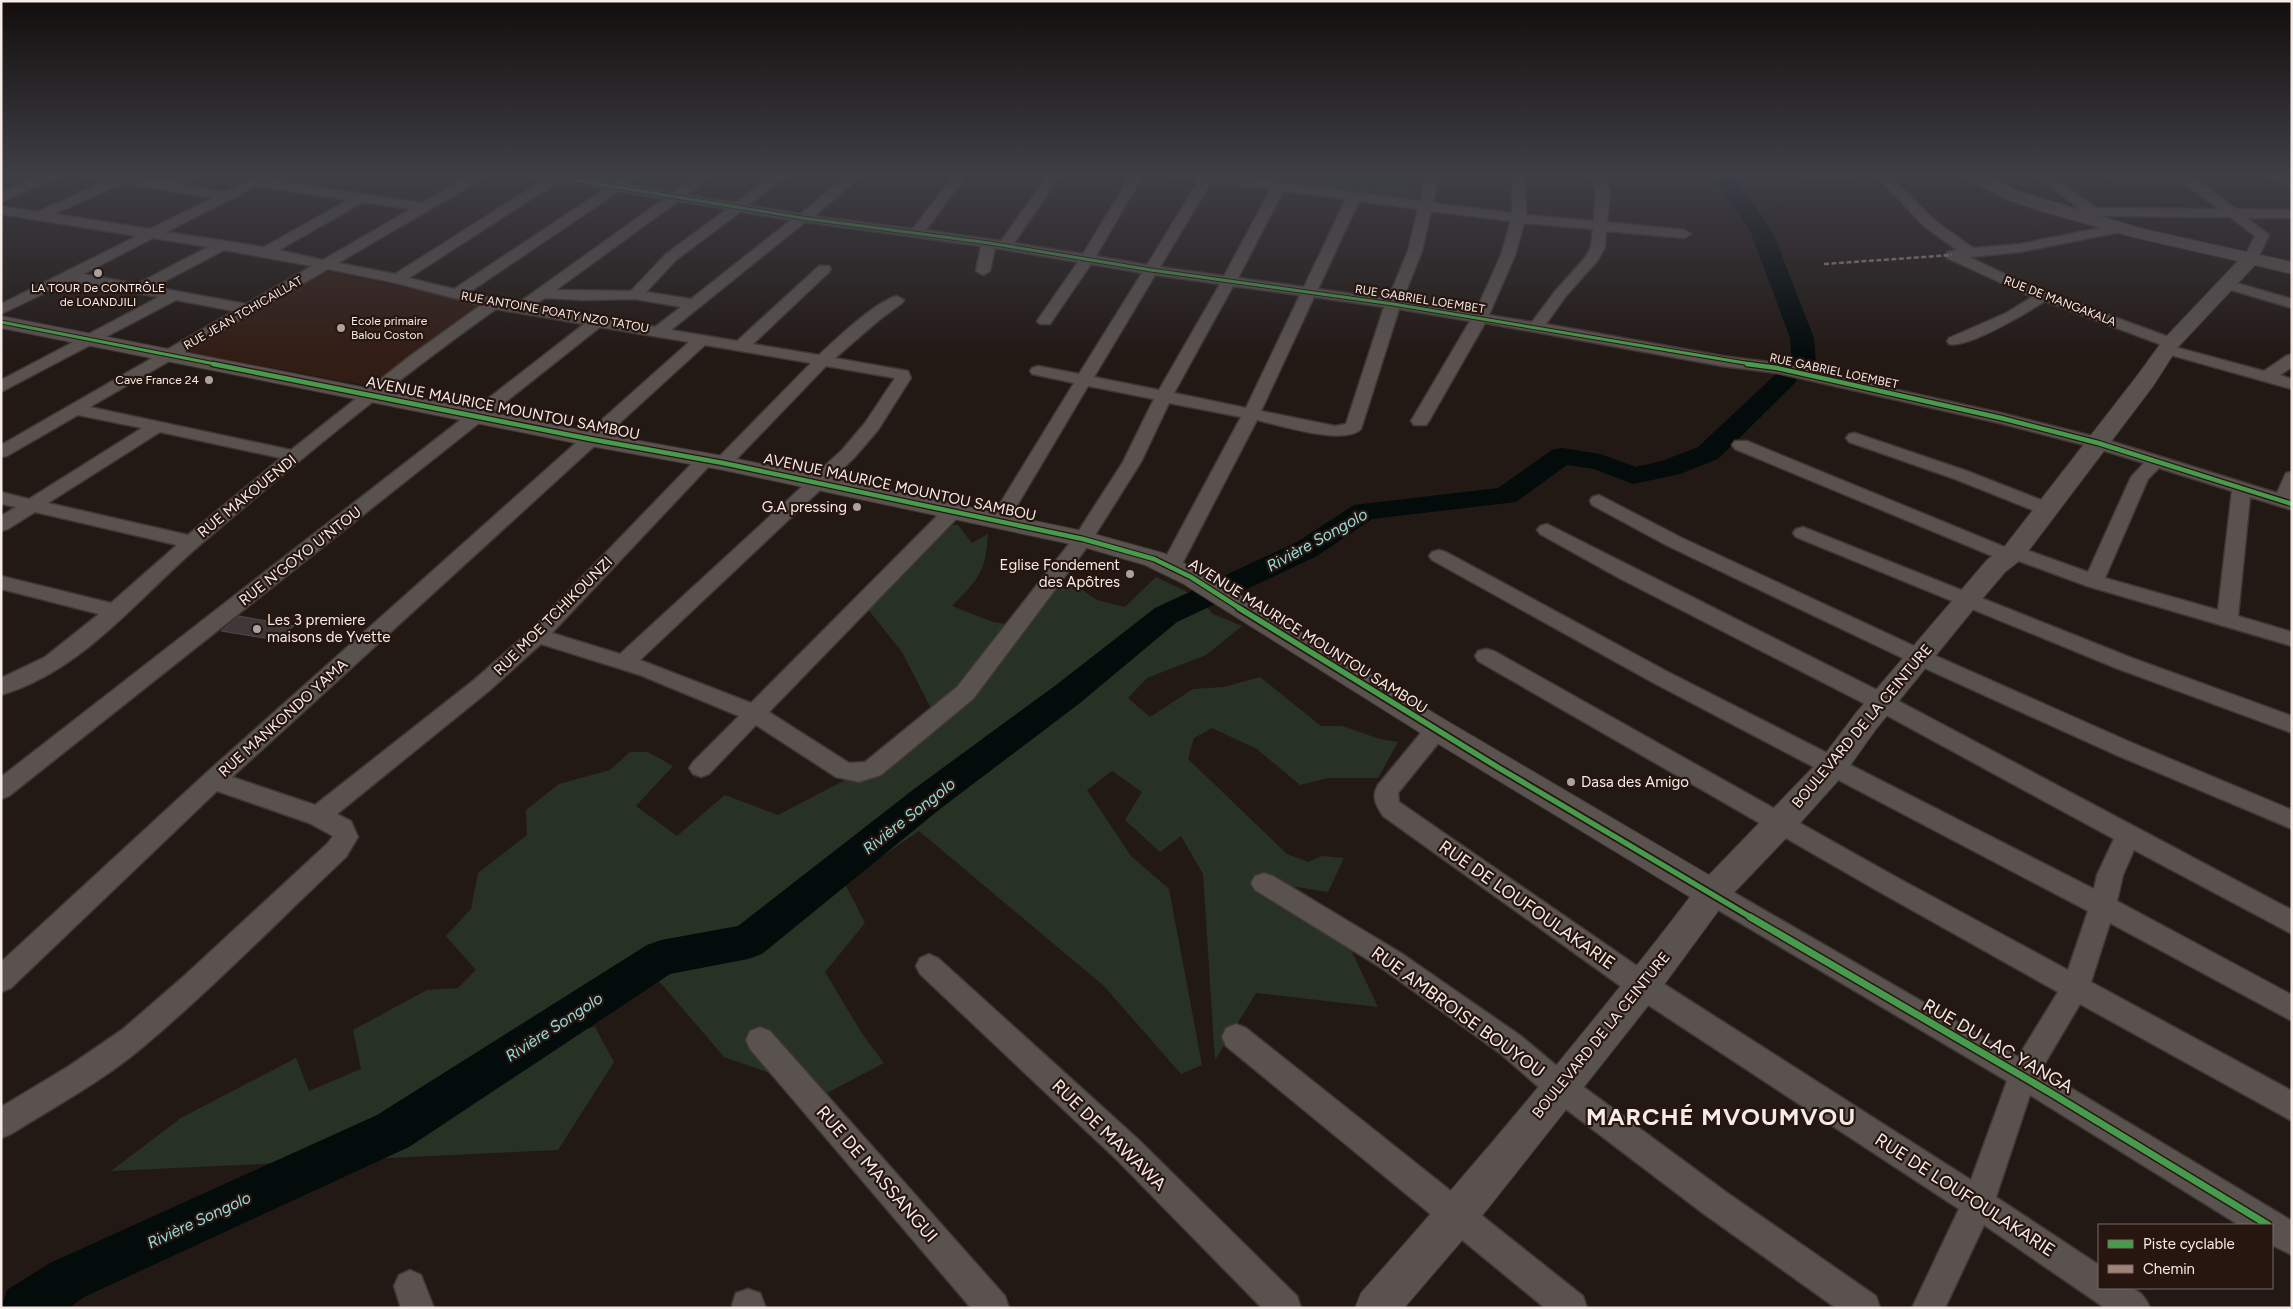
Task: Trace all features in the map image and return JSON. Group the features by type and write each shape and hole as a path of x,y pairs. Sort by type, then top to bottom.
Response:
{"street":[{"path":"1,310 150,234"},
{"name":"RUE ANTOINE POATY NZO TATOU","path":"158,234 266,252 397,279 493,304 702,338 902,374 903,378 872,426 836,466 816,482"},
{"path":"266,252 298,234"},
{"name":"RUE JEAN TCHICAILLAT","path":"1,452 380,234"},
{"path":"397,279 468,234"},
{"path":"455,295 546,234"},
{"path":"521,308 624,234"},
{"path":"635,295 662,264 702,234"},
{"path":"660,331 782,234"},
{"name":"RUE GABRIEL LOEMBET","path":"925,234 1005,245 1151,270 1393,304 1800,372 2098,443 2288,502"},
{"path":"1005,245 1013,234"},
{"path":"1044,321 1102,234"},
{"path":"999,520 1173,234"},
{"path":"537,636 648,670 754,713 844,771 859,773 873,769 965,693 1084,538 1132,462 1164,396 1255,234"},
{"path":"1181,572 1252,413 1336,234"},
{"path":"1038,370 1335,430 1351,429 1355,425 1393,304 1419,234"},
{"path":"1420,421 1479,318 1505,262 1513,234"},
{"path":"1536,327 1561,293 1591,260 1598,247 1600,234"},
{"path":"1944,234 1972,254 2020,248 2090,234"},
{"path":"2145,234 2250,260 2292,268"},
{"path":"2250,260 2261,234"},
{"path":"983,271 989,243"},
{"path":"142,288 222,245"},
{"name":"RUE DE MANGAKALA","path":"1972,254 1952,254 2043,296 2169,346 2292,384"},
{"name":"BOULEVARD DE LA CEINTURE","path":"1376,1308 1456,1217 1643,986 1712,893 1781,823 1832,766 1919,657 1996,566 2011,554 2048,509 2145,381 2169,346 2250,260"},
{"path":"742,345 824,269"},
{"path":"68,276 249,309"},
{"path":"2226,284 2292,304"},
{"path":"542,293 583,296 635,295 693,304"},
{"path":"1,387 174,295"},
{"path":"1955,341 2011,316 2043,296"},
{"name":"RUE MOE TCHIKOUNZI","path":"318,816 482,685 537,636 714,461 877,313 897,300"},
{"name":"RUE MAKOUENDI","path":"1,687 30,675 58,659 114,612 191,542 296,456 372,395 493,304"},
{"name":"RUE N'GOYO U'NTOU","path":"1,790 598,321"},
{"name":"AVENUE MAURICE MOUNTOU SAMBOU","path":"1,322 590,439 714,461 1084,538 1154,558 1181,572 1437,729 1712,893"},
{"name":"RUE MANKONDO YAMA","path":"1,980 213,780 460,559 702,338"},
{"path":"2267,377 2292,359"},
{"path":"75,409 296,456"},
{"path":"1,525 156,427"},
{"path":"1855,438 1961,475 2048,509"},
{"path":"1741,445 2011,554 2094,581 2292,639"},
{"path":"2094,581 2140,477 2156,461"},
{"path":"2288,502 2292,477"},
{"path":"623,663 816,482"},
{"path":"2227,620 2242,488"},
{"path":"1,498 191,542"},
{"path":"1599,501 1675,542 1919,657 2122,748 2292,820"},
{"path":"702,768 953,511"},
{"path":"1547,530 1626,573 1884,703 2292,923"},
{"path":"1803,533 2133,666 2292,725"},
{"path":"1439,556 1660,677 2103,906 2292,1009"},
{"path":"1,582 114,612"},
{"path":"1486,656 1888,884 2292,1107"},
{"name":"RUE DE LOUFOULAKARIE","path":"1437,729 1386,791 1386,801 1391,809 1643,986 1978,1203 2098,1283"},
{"path":"1,1124 79,1076 133,1038 193,985 337,850 346,837 342,828 318,816 213,780"},
{"path":"1928,1308 1978,1203 2023,1075 2076,987 2103,906 2110,875 2128,835"},
{"name":"RUE AMBROISE BOUYOU","path":"1264,882 1392,961 1511,1045 1560,1087 1715,1203 1864,1308"},
{"name":"RUE DU LAC YANGA","path":"1712,893 2023,1075 2266,1224"},
{"name":"RUE DE MAWAWA","path":"930,966 1128,1150 1285,1308"},
{"path":"1236,1037 1570,1308"},
{"name":"RUE DE MASSANGUI","path":"760,1040 993,1308"},
{"path":"2273,1228 2292,1239"},
{"path":"2106,1289 2134,1308"}],"shaded area":[{"name":"Ecole primaire Balou Coston","path":"326,271 483,304 375,387 188,352"}],"green space":[{"path":"939,524 958,525 972,543 988,534 985,558 979,574 969,589 952,606 993,622 1013,625 1050,593 1072,583 1097,600 1125,607 1156,577 1198,597 1213,614 1242,626 1206,655 1147,678 1128,698 1150,717 1193,689 1224,687 1260,677 1321,726 1342,726 1380,739 1398,742 1378,778 1328,778 1300,785 1257,749 1212,728 1194,738 1188,759 1287,854 1308,862 1322,856 1344,858 1328,892 1278,884 1351,950 1378,1007 1256,993 1215,1060 1203,874 1181,836 1160,852 1125,820 1142,792 1112,771 1087,790 1131,856 1169,889 1202,1065 1181,1074 1104,986 919,831 844,882 865,923 825,972 863,1035 884,1063 827,1093 724,1057 659,981 601,1009 571,1033 595,1027 614,1062 558,1150 111,1171 181,1118 296,1058 309,1091 361,1069 353,1030 427,990 458,988 476,970 446,936 471,909 478,873 527,835 526,810 559,784 610,770 630,752 648,752 673,766 636,806 677,836 725,795 778,815 849,778 937,720 902,652 863,603"}],"building":[{"name":"Les 3 premiere maisons de Yvette","path":"239,616 294,626 276,640 221,631"}],"waterway":[{"name":"Rivière Songolo","path":"1762,234 1802,338 1804,364"},
{"name":"Rivière Songolo","path":"25,1308 67,1280 393,1131 661,958 748,942 927,799 1068,694 1166,615 1307,549 1364,511 1506,496 1562,456 1600,462 1633,476 1670,468 1708,453 1784,380"}],"marked path":[{"path":"1824,264 1952,255"}],"cycle path":[{"path":"922,234 989,243 1151,270 1393,304 1536,327 1722,361 1777,368 2001,418 2098,443 2292,504"},
{"path":"1,322 590,439 723,463 1083,539 1154,559 1191,577 1395,706 2051,1093 2266,1224"}],"place":[{"name":"LA TOUR De CONTRÔLE de LOANDJILI","path":"98,273"},
{"name":"Ecole primaire Balou Coston","path":"341,328"},
{"name":"Cave France 24","path":"209,380"},
{"name":"G.A pressing","path":"857,507"},
{"name":"Eglise Fondement des Apôtres","path":"1130,574"},
{"name":"Les 3 premiere maisons de Yvette","path":"257,629"},
{"name":"Dasa des Amigo","path":"1571,782"}],"district":[{"name":"MARCHÉ MVOUMVOU","path":"1721,1116"}]}
